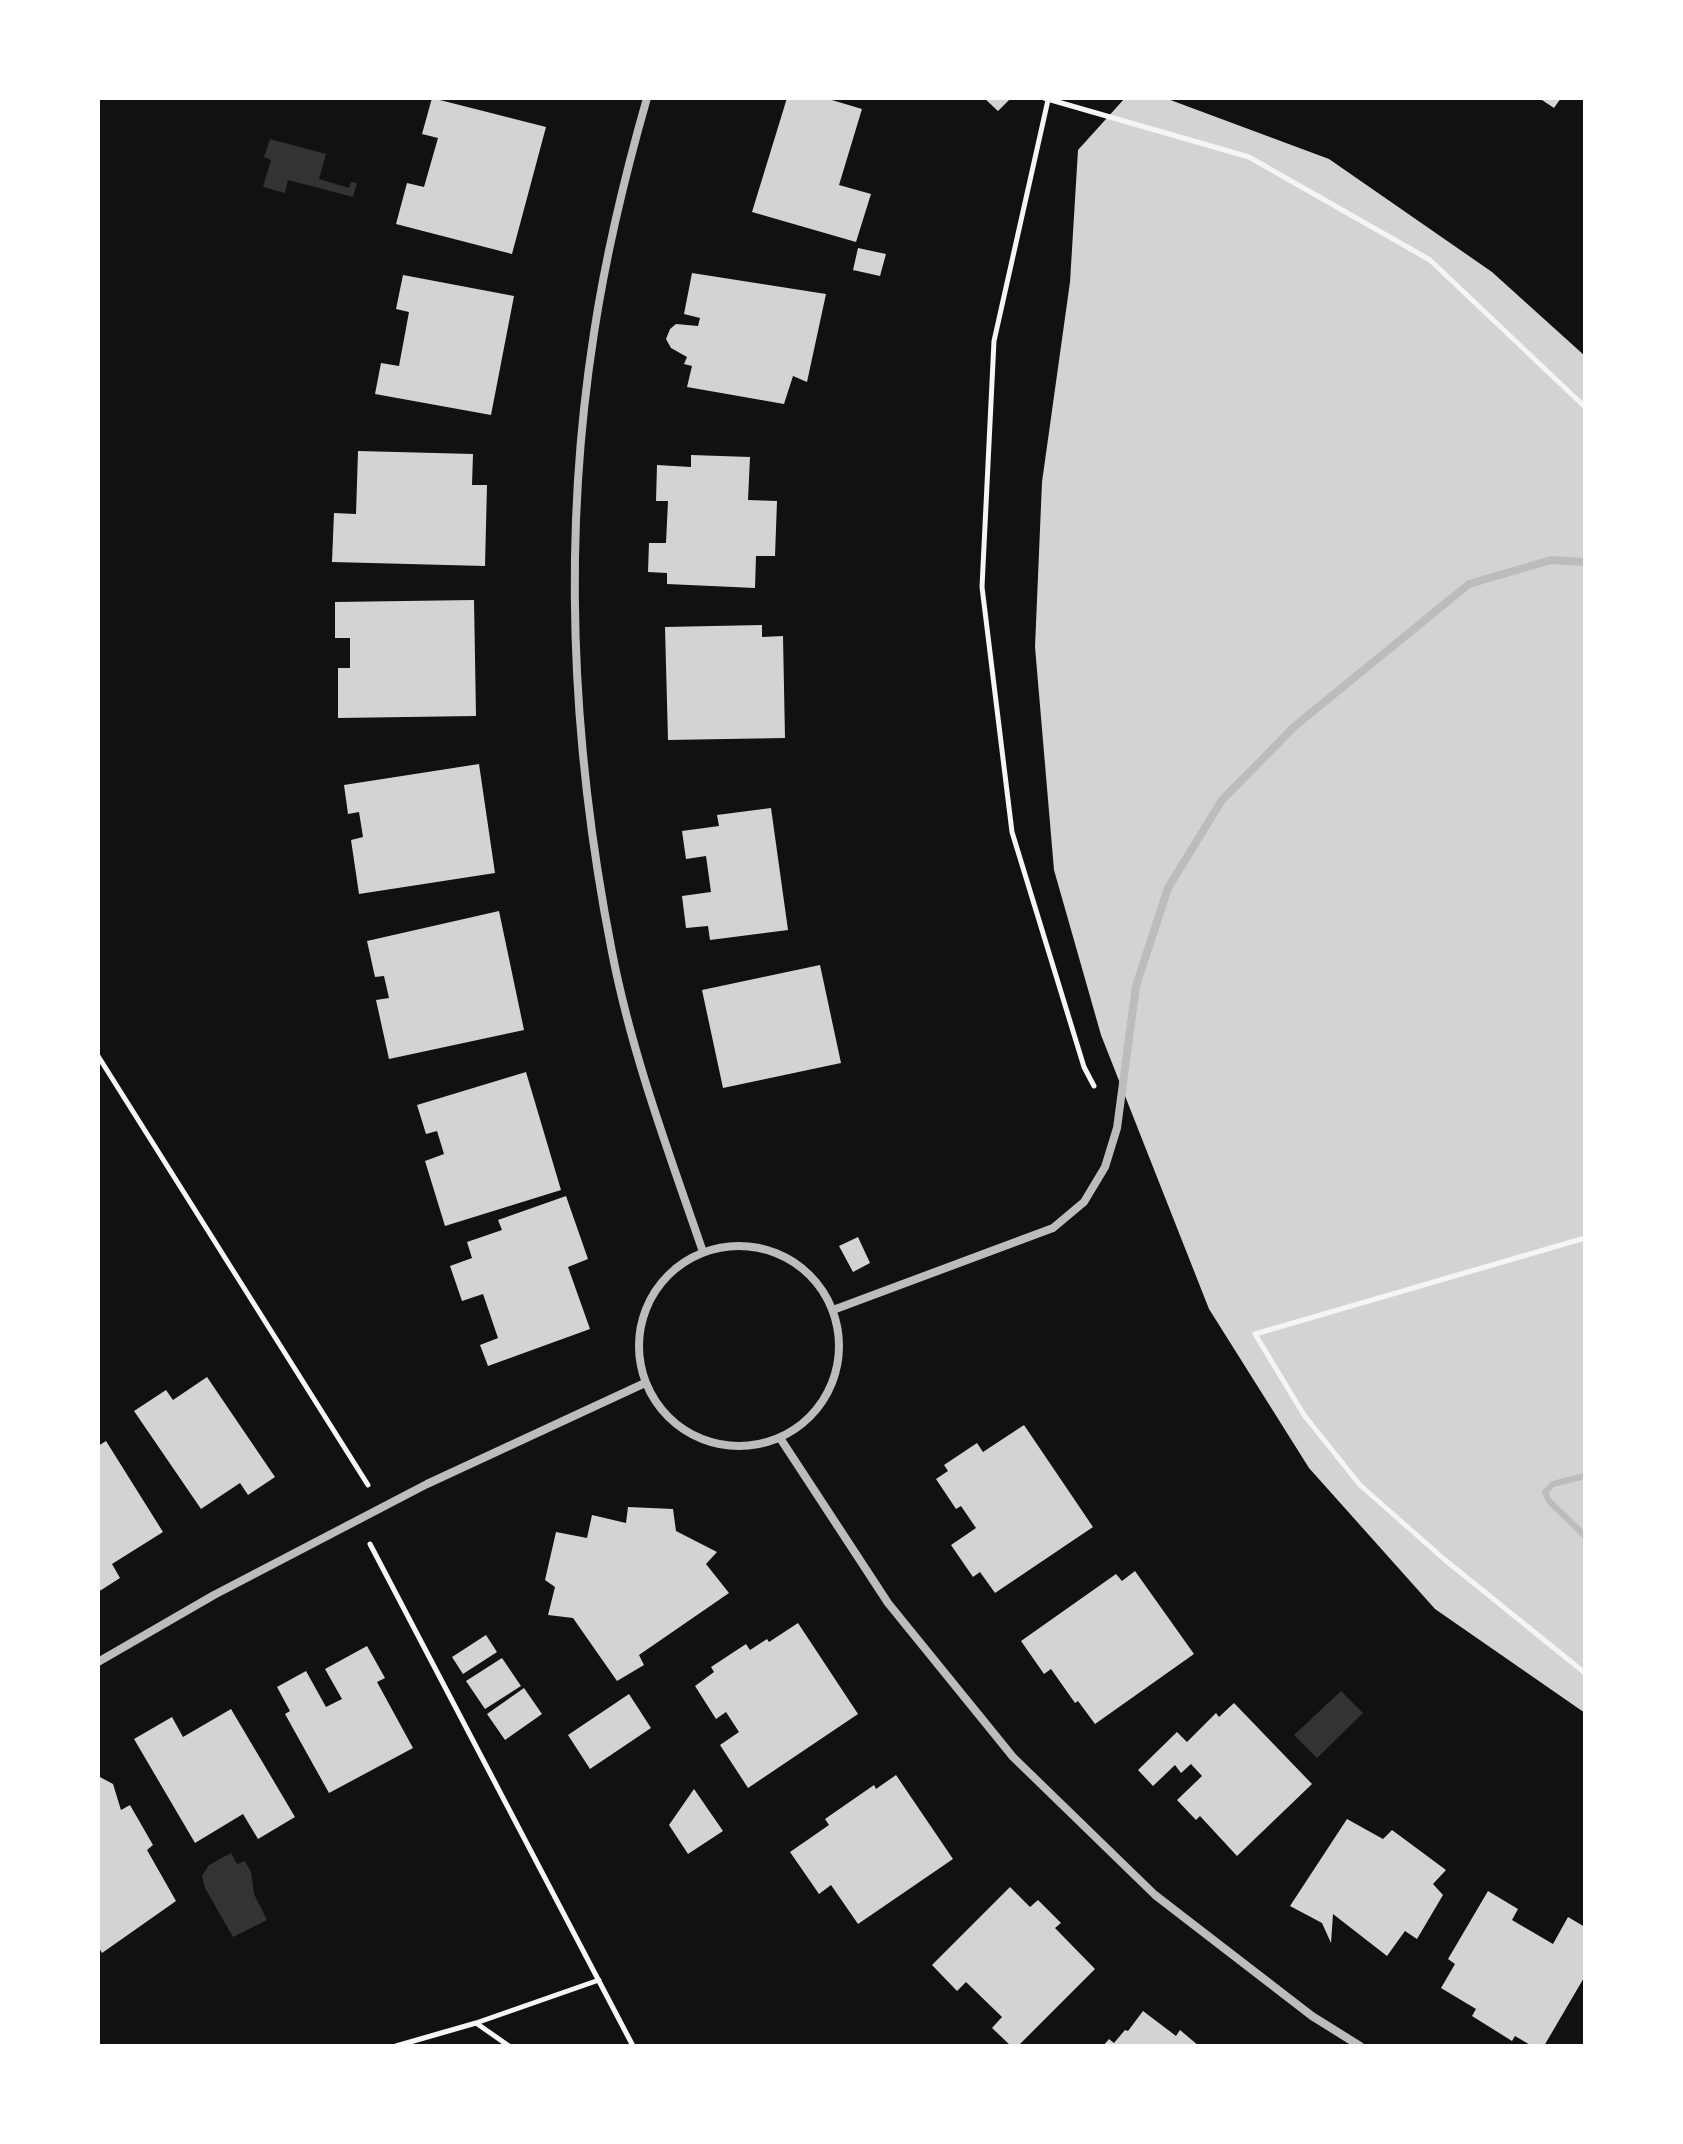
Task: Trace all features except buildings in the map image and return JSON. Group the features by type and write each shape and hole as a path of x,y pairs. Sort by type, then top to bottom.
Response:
{"street":[{"path":"647,98 623,181 593,334 578,489 575,644 587,800 612,954 651,1104 703,1252"},
{"path":"833,1310 1053,1228 1084,1202 1105,1167 1117,1128 1136,986 1168,888 1222,800 1295,726 1469,584 1551,560 1585,562"},
{"path":"737,1245 771,1250 802,1266 825,1292 833,1310 837,1318 840,1358 830,1392 808,1419 780,1438 748,1447 716,1445 686,1432 661,1411 645,1383 638,1352 641,1320 654,1291 676,1268 703,1252 737,1245"},
{"path":"98,1662 214,1595 382,1507 645,1383"},
{"path":"780,1438 888,1603 1013,1757 1155,1895 1312,2016 1360,2046"}],"lane":[{"path":"1585,1476 1553,1484 1545,1492 1549,1501 1585,1536"}],"path":[{"path":"1117,1128 1084,1067 1012,832 982,587 994,341 1046,99 1249,157 1430,260 1585,407"},
{"path":"98,1056 382,1507"},
{"path":"1585,1238 1255,1334 1304,1415 1360,1485 1445,1560 1585,1673"},
{"path":"357,1520 633,2046"},
{"path":"396,2046 476,2023 599,1980"},
{"path":"476,2023 509,2046"}],"shaded area":[{"path":"270,139 326,154 319,179 349,188 351,182 357,183 353,197 288,180 285,193 263,187 271,160 264,157"},
{"path":"1341,1691 1363,1713 1317,1758 1294,1735"},
{"path":"231,1853 237,1864 245,1861 251,1872 254,1894 267,1920 233,1937 205,1888 202,1876 209,1865"}]}
